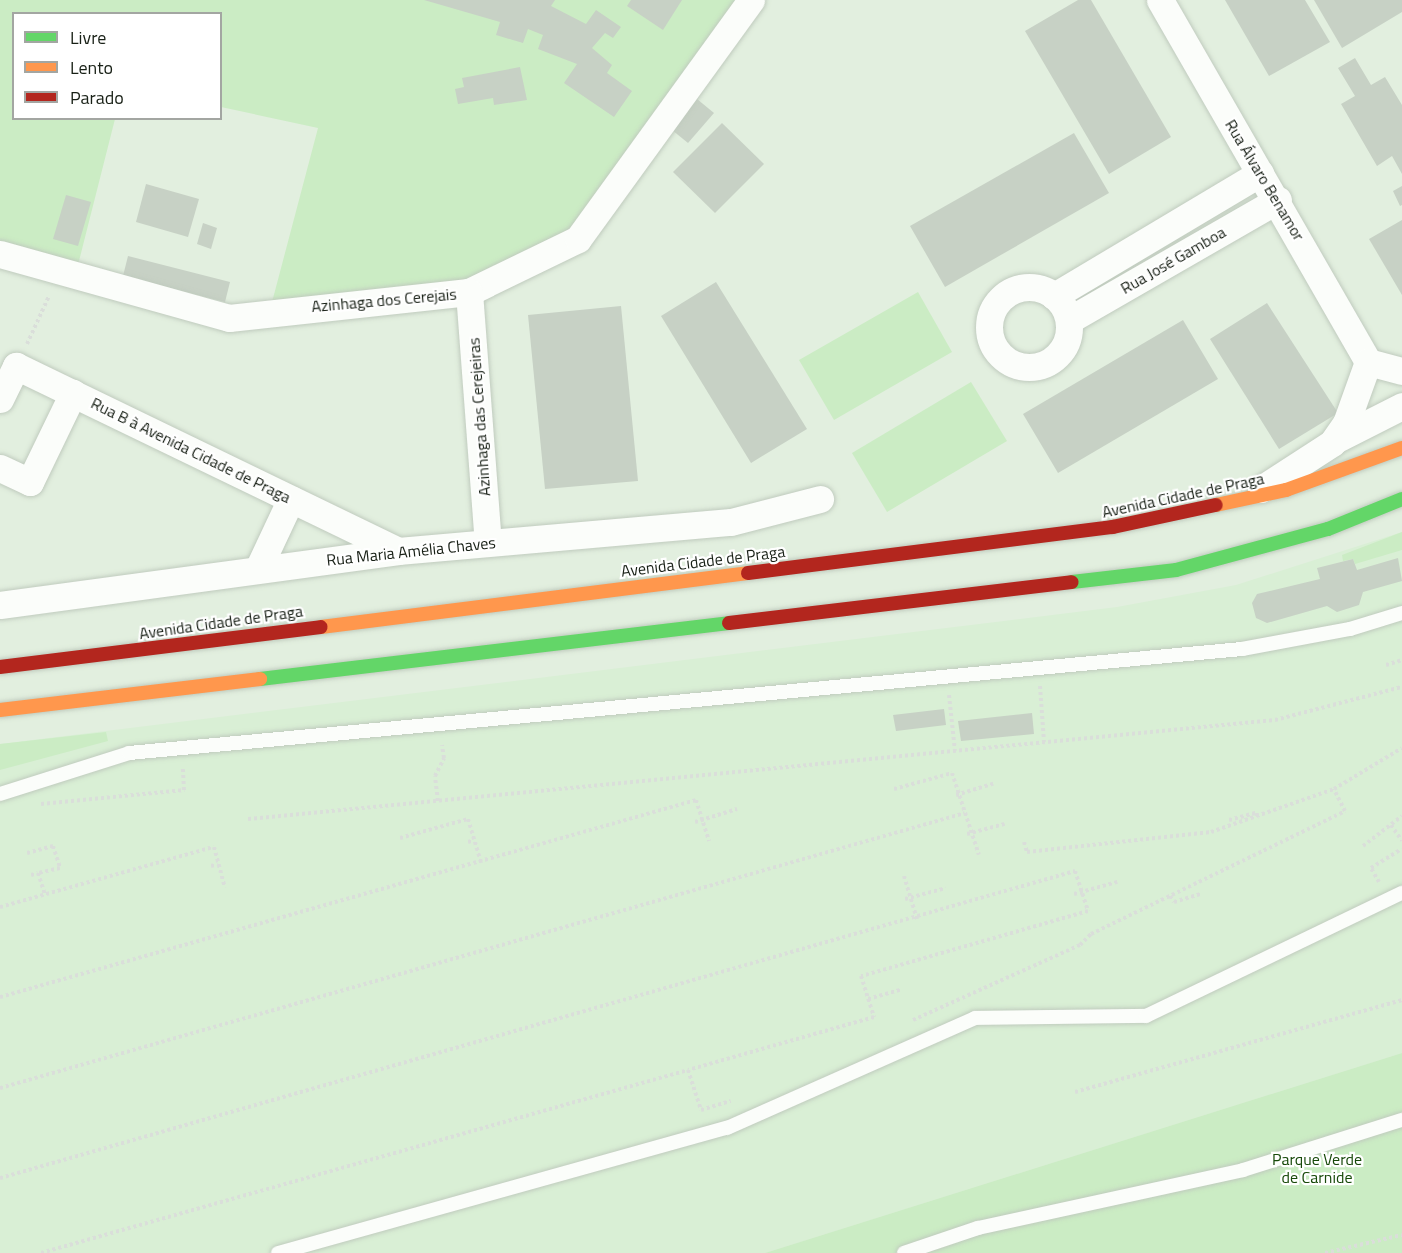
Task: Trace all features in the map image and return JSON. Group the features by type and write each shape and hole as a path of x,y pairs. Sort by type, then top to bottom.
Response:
{"main road":[{"name":"Avenida Cidade de Praga","path":"0,668 1113,527 1286,490 1402,448"},
{"path":"0,710 1176,570 1328,529 1402,499"}],"street":[{"name":"Azinhaga dos Cerejais","path":"0,254 62,269 229,318 469,292 578,239 751,0"},
{"name":"Rua Álvaro Benamor","path":"1160,0 1278,200 1368,362"},
{"name":"Rua José Gamboa","path":"1054,296 1260,173"},
{"name":"Rua José Gamboa","path":"1069,320 1278,200"},
{"path":"1028,287 1054,296 1069,320 1064,347 1043,365 1016,365 994,348 989,321 1002,297 1028,287"},
{"name":"Azinhaga das Cerejeiras","path":"469,292 488,542"},
{"path":"1332,443 1346,423 1368,362 1402,371"},
{"path":"0,399 16,366"},
{"name":"Rua B à Avenida Cidade de Praga","path":"16,366 398,551"},
{"path":"0,468 30,482 73,393"},
{"path":"1244,499 1332,443 1402,406"},
{"path":"258,569 291,499"},
{"name":"Rua Maria Amélia Chaves","path":"0,605 398,551 731,522 820,499"}],"lane":[{"path":"0,794 129,753 1242,648 1342,631 1402,613"},
{"path":"278,1253 727,1128 975,1018 1146,1016 1402,893"},
{"path":"904,1253 978,1228 1243,1170 1402,1120"}],"path":[{"path":"16,366 62,269"},
{"path":"1386,665 1402,660"},
{"path":"1040,686 1044,742"},
{"path":"248,819 1275,720 1402,687"},
{"path":"948,693 955,751"},
{"path":"438,801 435,776 444,758 442,741"},
{"path":"1024,842 1027,852 1118,845 1188,836 1258,819 1334,789 1402,748"},
{"path":"32,806 184,790 182,765"},
{"path":"894,789 952,773 969,834 979,855"},
{"path":"957,794 993,784"},
{"path":"908,1023 1086,942 1170,896 1345,811 1334,789"},
{"path":"0,996 696,800 709,840"},
{"path":"695,822 737,809"},
{"path":"0,1088 965,813"},
{"path":"1229,820 1256,813 1258,819"},
{"path":"1363,846 1402,816"},
{"path":"400,838 468,819 481,862"},
{"path":"969,834 1005,824"},
{"path":"1391,825 1402,841"},
{"path":"468,842 474,840"},
{"path":"27,853 53,846 60,868 31,875"},
{"path":"0,907 214,847 225,888"},
{"path":"1387,899 1371,868 1402,849"},
{"path":"211,866 218,864"},
{"path":"0,1178 917,919 1075,871 1088,911 861,976 874,1017 41,1253"},
{"path":"38,873 45,894"},
{"path":"904,876 908,898 917,919"},
{"path":"1074,894 1117,882"},
{"path":"908,898 946,888"},
{"path":"1170,896 1173,902 1201,894"},
{"path":"868,999 902,989"},
{"path":"1075,1092 1402,1000"},
{"path":"688,1070 700,1110 736,1100"},
{"path":"688,1092 694,1090"},
{"path":"1325,1253 1402,1235"}],"shaded area":[{"path":"1402,532 1402,1053 765,1253 0,1253 0,744 1117,607 1236,585"}],"green space":[{"path":"0,0 739,0 573,229 468,282 271,306 318,128 222,107 222,12 12,12 12,120 115,120 78,265 0,246"},
{"path":"918,292 952,352 834,420 799,360"},
{"path":"971,382 1007,441 887,512 852,453"},
{"path":"1402,532 1402,550 1355,564 1353,559 1343,561 1342,555"},
{"path":"106,732 108,741 0,770 0,744"},
{"name":"Parque Verde de Carnide","path":"1402,1053 1402,1253 765,1253"}],"building":[{"path":"424,0 555,0 551,6 586,24 596,10 621,27 613,38 605,33 592,48 612,65 607,73 632,91 614,117 564,83 577,64 538,49 543,35 528,29 523,43 496,35 500,22"},
{"path":"631,0 682,0 663,30 627,6"},
{"path":"1078,0 1091,0 1171,137 1109,174 1025,31"},
{"path":"1225,0 1305,0 1330,42 1269,76"},
{"path":"1314,0 1402,0 1402,12 1342,48"},
{"path":"1355,58 1371,85 1385,77 1402,105 1402,174 1392,156 1377,166 1341,104 1355,96 1338,68"},
{"path":"520,67 527,100 494,105 493,98 458,104 455,89 464,87 462,78"},
{"path":"697,99 714,113 688,143 672,130"},
{"path":"722,123 764,164 715,213 673,172"},
{"path":"1074,133 1109,193 945,287 910,226"},
{"path":"146,184 199,199 188,237 136,222"},
{"path":"1402,186 1402,205 1400,206 1393,191"},
{"path":"66,195 91,202 78,246 53,239"},
{"path":"1402,220 1402,295 1369,239"},
{"path":"203,223 217,228 211,249 197,244"},
{"path":"128,256 230,282 225,302 123,276"},
{"path":"716,282 807,429 751,463 661,316"},
{"path":"1267,303 1338,413 1279,449 1210,339"},
{"path":"621,306 638,481 545,489 528,315"},
{"path":"1183,320 1218,379 1058,473 1023,414"},
{"path":"1398,558 1402,581 1363,592 1359,605 1337,612 1327,606 1267,623 1256,618 1252,603 1257,594 1320,579 1317,568 1353,559 1357,570"},
{"path":"944,709 946,725 896,731 893,715"},
{"path":"1032,713 1034,734 961,741 958,721"}],"traffic: fast":[{"path":"1072,582 1176,570 1328,529 1402,499"},
{"path":"260,679 729,623"}],"traffic: slow":[{"path":"1216,505 1286,490 1402,448"},
{"path":"321,627 748,573"},
{"path":"0,710 260,679"}],"traffic: jam":[{"path":"748,573 1113,527 1216,505"},
{"path":"729,623 1072,582"},
{"path":"0,667 321,627"}]}
